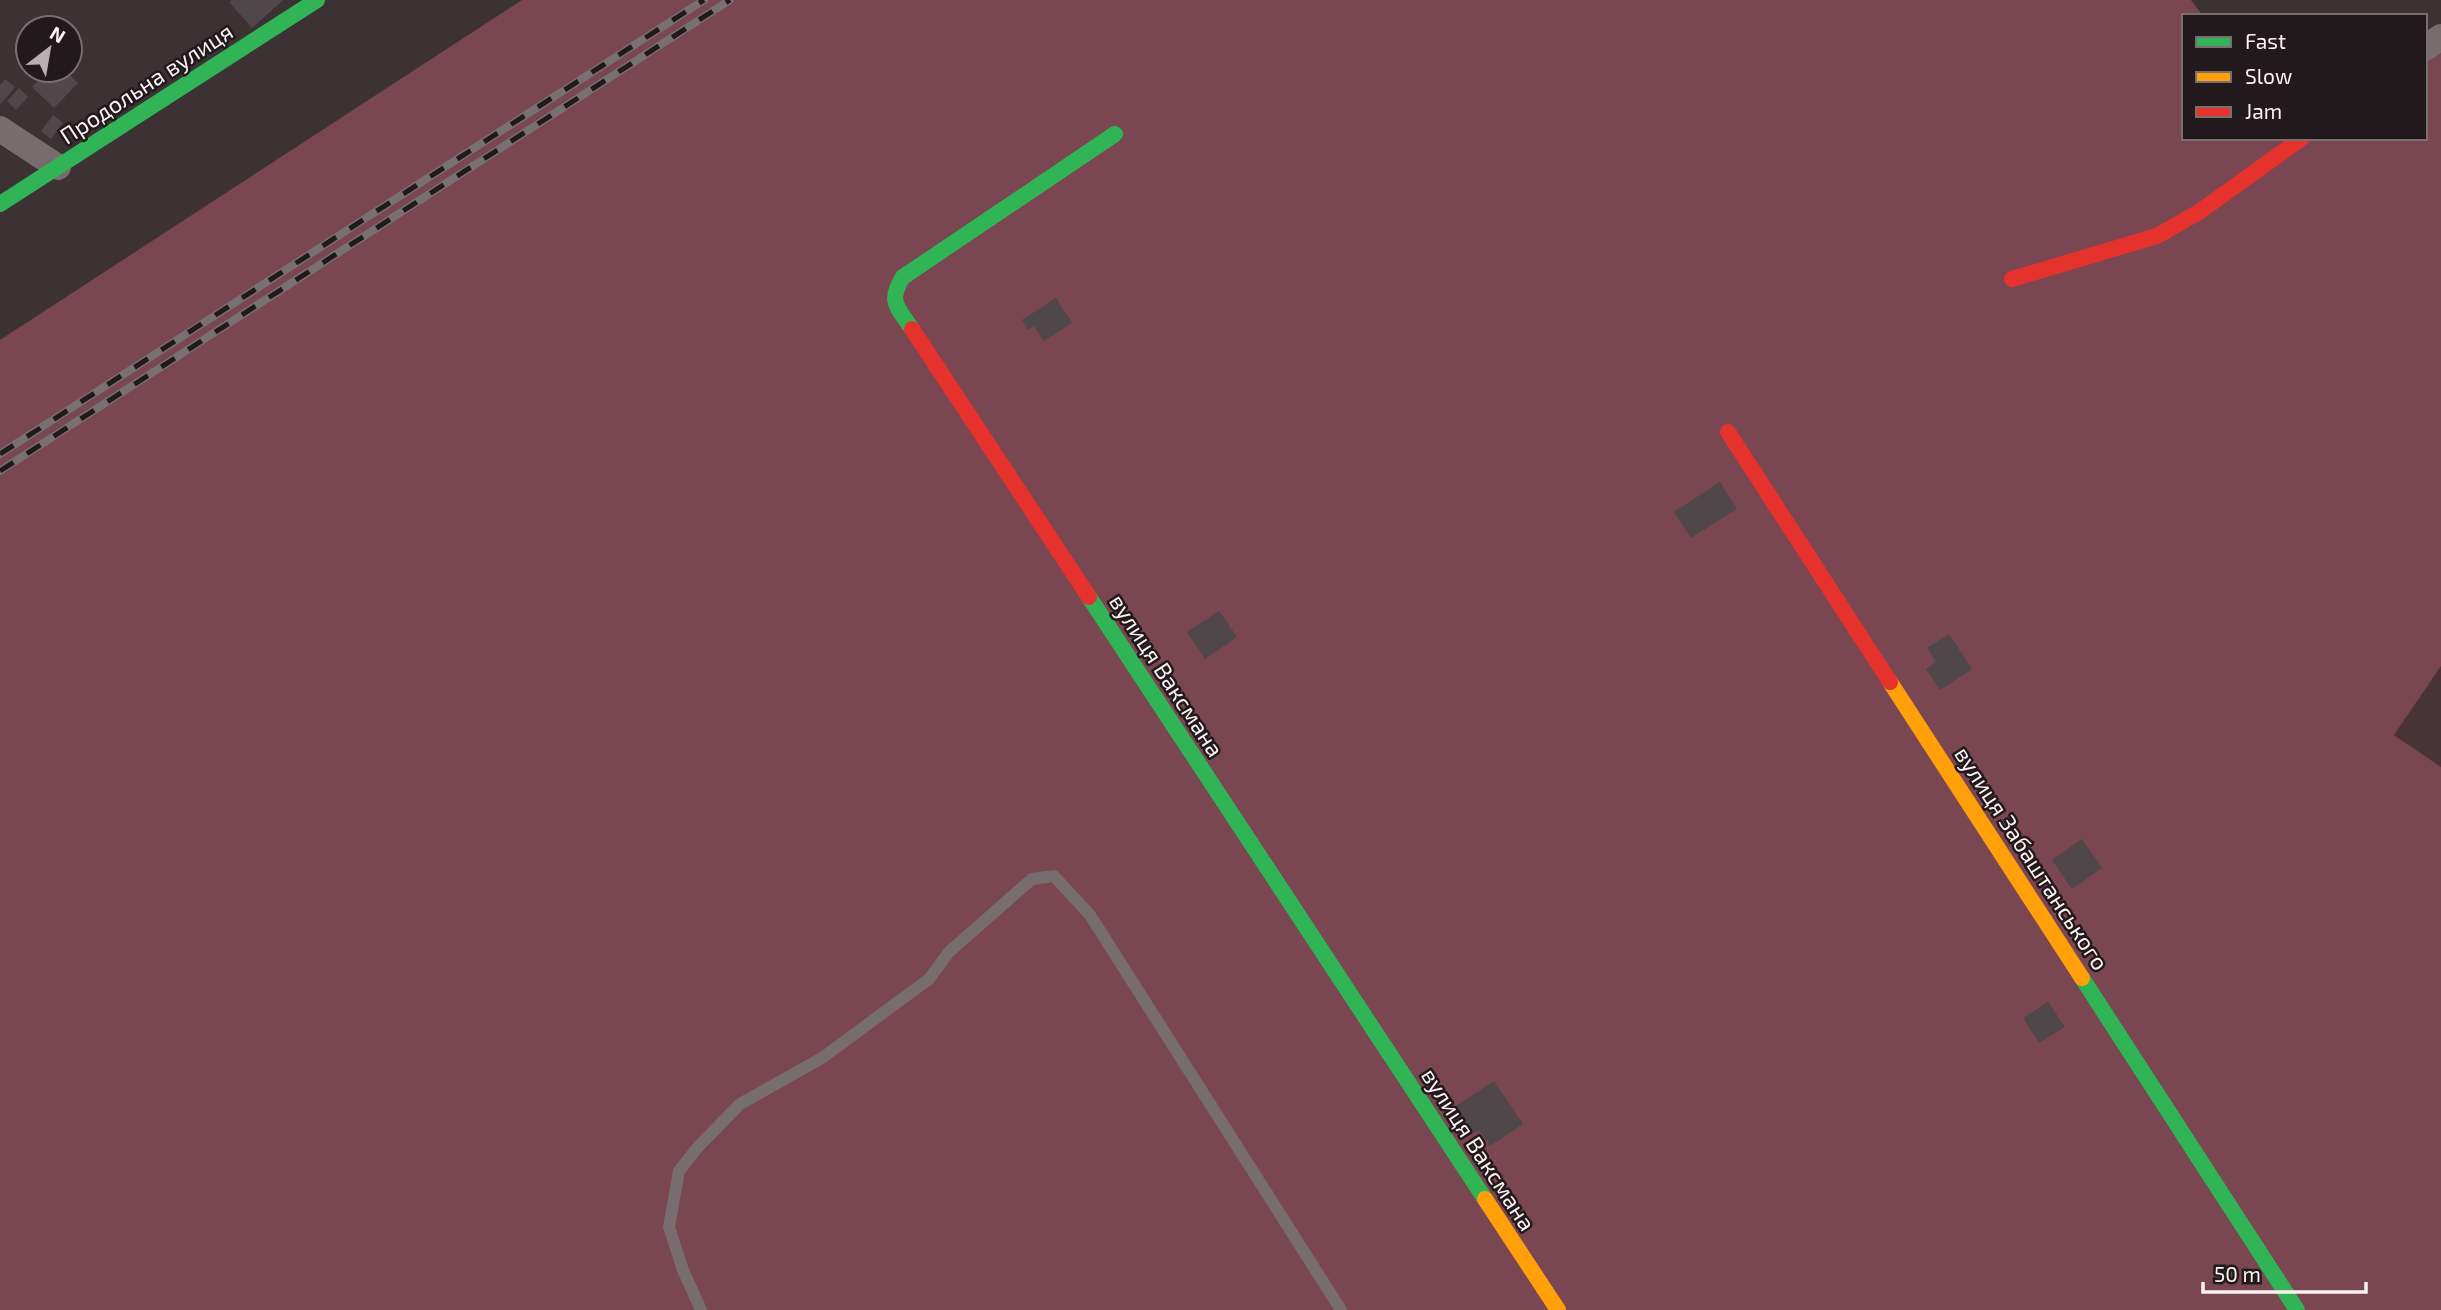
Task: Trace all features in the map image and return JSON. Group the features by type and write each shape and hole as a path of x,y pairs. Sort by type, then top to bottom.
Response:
{"street":[{"name":"Продольна вулиця","path":"0,204 317,0"},
{"path":"0,129 58,167"},
{"name":"вулиця Ваксмана","path":"1115,134 903,277 894,291 895,302 1558,1310"},
{"path":"2012,279 2157,236 2199,212 2299,140"},
{"name":"вулиця Забаштанського","path":"1728,432 2297,1310"}],"lane":[{"path":"701,1310 683,1270 669,1227 679,1171 698,1147 740,1104 822,1058 929,979 949,953 1032,878 1054,876 1090,915 1341,1310"}],"shaded area":[{"path":"522,0 2191,0 2202,14 2182,14 2182,140 2427,140 2427,47 2441,37 2441,666 2394,735 2441,767 2441,1310 0,1310 0,340"},
{"path":"2441,666 2441,767 2394,735"}],"building":[{"path":"231,0 283,0 252,28 230,3"},
{"path":"5,79 15,87 0,105 0,85"},
{"path":"35,84 77,84 54,108 32,87"},
{"path":"19,88 28,97 16,110 7,101"},
{"path":"53,115 63,123 51,139 41,131"},
{"path":"1056,298 1072,323 1044,341 1034,326 1028,330 1022,320"},
{"path":"1720,482 1737,509 1691,538 1674,512"},
{"path":"1219,611 1237,637 1205,659 1187,632"},
{"path":"1949,634 1972,669 1940,690 1926,669 1936,662 1927,648"},
{"path":"2082,839 2102,868 2072,889 2052,860"},
{"path":"2048,1002 2065,1027 2039,1043 2023,1018"},
{"path":"1494,1081 1523,1124 1490,1146 1479,1130 1474,1133 1456,1106"}],"railway":[{"path":"0,454 704,0"},
{"path":"0,471 730,0"}],"traffic: fast":[{"path":"0,204 317,0"},
{"path":"912,329 895,299 903,277 1115,134"},
{"path":"1089,597 1485,1199"},
{"path":"2082,978 2297,1310"}],"traffic: slow":[{"path":"1890,682 2082,978"},
{"path":"1485,1199 1558,1310"}],"traffic: jam":[{"path":"2012,279 2157,236 2199,212 2299,140"},
{"path":"912,329 1089,597"},
{"path":"1728,432 1890,682"}]}
